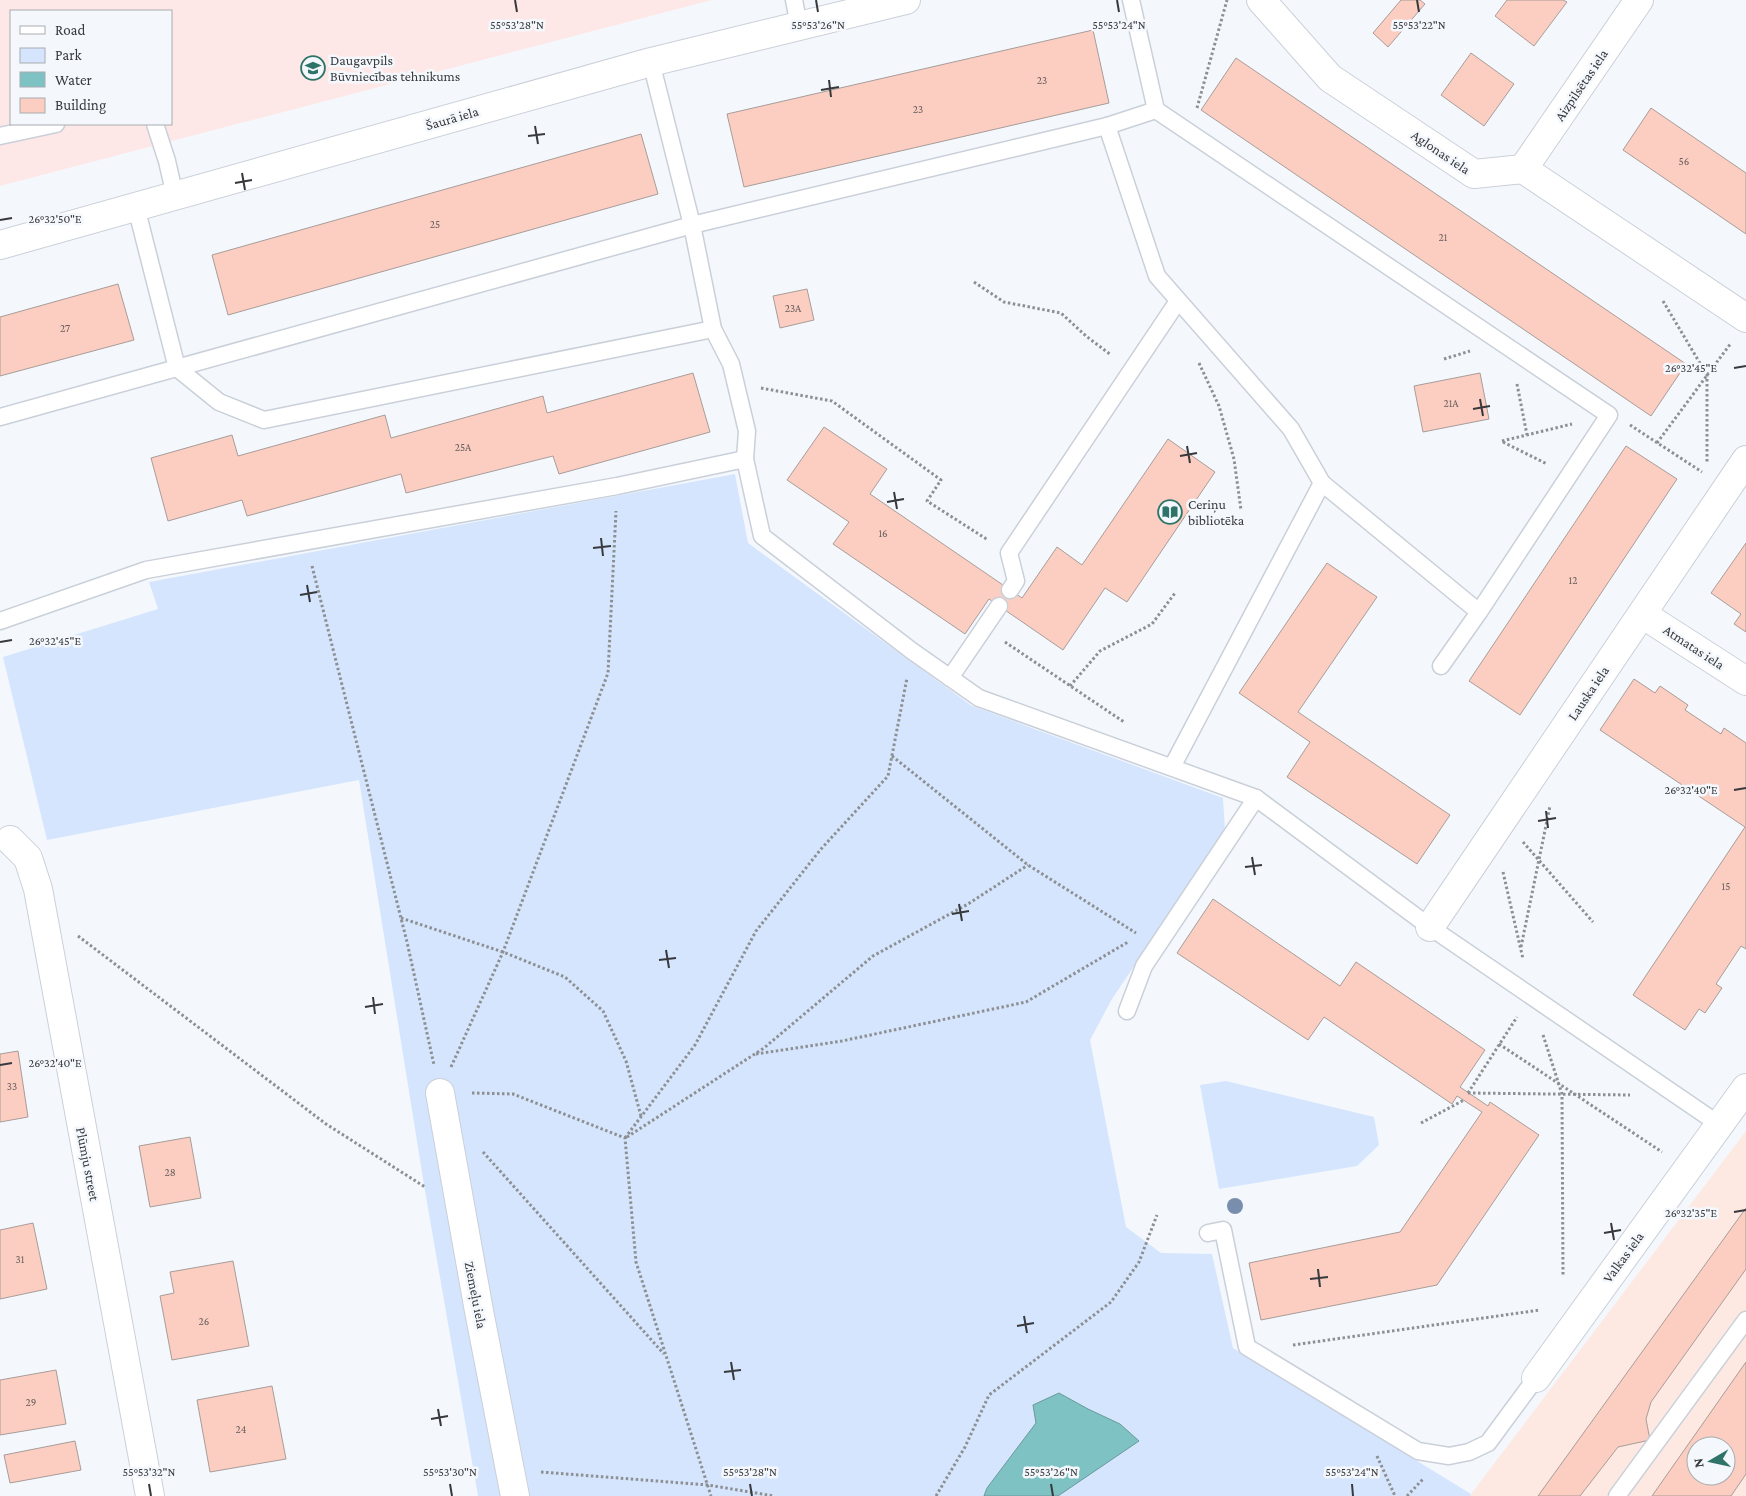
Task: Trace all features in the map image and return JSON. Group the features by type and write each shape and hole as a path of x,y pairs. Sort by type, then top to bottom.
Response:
{"street":[{"name":"Šaurā iela","path":"0,245 651,62 797,13 906,0"},
{"name":"Aglonas iela","path":"1261,0 1330,78 1474,174 1523,169"},
{"name":"Aizpilsētas iela","path":"1523,169 1639,0"},
{"path":"1523,169 1740,327"},
{"name":"Lauska iela","path":"1430,926 1746,460"},
{"name":"Atmatas iela","path":"1642,614 1746,681"},
{"name":"Plūmju street","path":"5,837 28,858 42,909 150,1496"},
{"name":"Valkas iela","path":"1536,1378 1746,1088"},
{"name":"Ziemeļu iela","path":"440,1092 460,1210 515,1496"}],"lane":[{"path":"1131,0 1156,110 1609,415 1479,612 1441,666"},
{"path":"651,62 692,225 713,329 730,364 736,383 747,432 745,459 762,536 912,651 979,698 1256,798 1430,926 1720,1125"},
{"path":"0,417 692,225 1107,126 1156,110"},
{"path":"0,136 51,125"},
{"path":"155,125 175,196"},
{"path":"1107,126 1157,276 1291,429 1322,483 1479,612"},
{"path":"136,207 177,368 219,402 264,420 713,329"},
{"path":"1010,590 1016,581 1009,553 1178,301"},
{"path":"0,621 146,570 305,540 617,486 745,459"},
{"path":"1172,767 1322,483"},
{"path":"950,678 999,606"},
{"path":"1127,1011 1144,966 1256,798"},
{"path":"1208,1233 1223,1230 1246,1347 1418,1451 1449,1456 1469,1452 1488,1443 1536,1378"},
{"path":"1617,1496 1746,1320"}],"path":[{"path":"1190,133 1227,0"},
{"path":"974,282 1004,302 1061,313 1086,336 1132,370"},
{"path":"1520,450 1502,441 1609,415 1627,423 1707,476 1707,375 1662,298"},
{"path":"1657,443 1740,327"},
{"path":"1202,328 1199,365 1219,406 1234,459 1241,510"},
{"path":"736,383 832,401 940,480 927,501 1009,553"},
{"path":"1522,412 1527,435"},
{"path":"440,1092 503,952 608,673 617,486"},
{"path":"305,540 401,918 440,1092"},
{"path":"1070,686 1100,651 1152,624 1175,594"},
{"path":"984,628 1128,724"},
{"path":"712,1496 636,1262 625,1138 695,1045 756,931 821,849 888,776 912,651"},
{"path":"755,1054 842,1041 1026,1002 1140,936 1028,864 892,756"},
{"path":"1521,950 1550,804"},
{"path":"1499,825 1540,860 1593,922"},
{"path":"1499,825 1521,950 1531,995 1562,1094 1563,1276"},
{"path":"625,1138 755,1054 873,956 968,904 1028,864"},
{"path":"42,909 326,1124 460,1210"},
{"path":"401,918 503,952 565,977 602,1011 626,1061 641,1116"},
{"path":"1531,995 1468,1093 1631,1095"},
{"path":"1499,1044 1688,1169"},
{"path":"440,1092 514,1094 625,1138"},
{"path":"1421,1123 1464,1100"},
{"path":"482,1151 666,1356"},
{"path":"936,1496 965,1447 989,1395 1111,1302 1139,1262 1158,1215"},
{"path":"1252,1350 1540,1310"},
{"path":"510,1469 590,1478 708,1485 774,1496"}],"shaded area":[{"name":"Daugavpils Būvniecības tehnikums","path":"0,0 712,0 0,186"},
{"path":"1746,1131 1746,1496 1470,1496 1471,1494"}],"green space":[{"path":"735,474 748,543 972,706 1223,798 1225,831 1112,999 1090,1040 1126,1227 1161,1253 1212,1254 1233,1348 1471,1494 1470,1496 478,1496 425,1191 359,780 47,840 3,657 158,609 149,582"},
{"path":"1226,1081 1374,1117 1379,1145 1357,1166 1219,1189 1200,1085"}],"water":[{"path":"1059,1393 1120,1424 1139,1441 1058,1496 984,1496 987,1488 1036,1423 1033,1405"}],"building":[{"path":"1401,0 1420,0 1425,4 1388,47 1373,33"},
{"path":"1507,0 1563,0 1567,2 1534,46 1495,16"},
{"path":"1093,30 1109,103 744,187 727,114"},
{"path":"1471,53 1514,84 1484,126 1441,95"},
{"path":"1236,58 1686,364 1651,416 1201,110"},
{"path":"1651,108 1746,173 1746,234 1623,150"},
{"path":"641,134 658,194 228,315 212,255"},
{"path":"118,284 134,340 0,376 0,317"},
{"path":"807,289 814,320 780,328 773,296"},
{"path":"693,373 710,432 559,474 553,456 406,493 401,474 247,516 242,500 168,521 151,458 232,435 238,456 385,415 391,438 543,396 547,413"},
{"path":"1480,373 1489,419 1423,432 1414,386"},
{"path":"824,427 887,469 870,494 1022,598 1057,547 1082,565 1168,439 1215,472 1127,602 1105,588 1063,650 989,599 965,634 833,544 849,522 787,480"},
{"path":"1626,446 1677,479 1520,715 1469,681"},
{"path":"1746,543 1746,632 1734,624 1741,614 1711,593"},
{"path":"1327,563 1377,597 1298,712 1450,815 1417,864 1287,777 1310,742 1239,693"},
{"path":"1634,679 1655,693 1660,686 1688,705 1685,710 1721,734 1724,728 1746,743 1746,949 1741,946 1716,984 1722,988 1705,1013 1699,1009 1685,1030 1633,995 1745,827 1600,730"},
{"path":"1213,899 1340,986 1356,962 1485,1050 1460,1087 1488,1106 1490,1102 1539,1135 1437,1285 1261,1320 1249,1263 1400,1232 1482,1112 1457,1096 1452,1104 1324,1017 1308,1040 1177,953"},
{"path":"18,1051 28,1117 0,1122 0,1054"},
{"path":"190,1137 201,1198 150,1207 139,1146"},
{"path":"1746,1208 1746,1269 1651,1402 1646,1419 1650,1440 1618,1447 1580,1496 1538,1496"},
{"path":"33,1223 47,1289 0,1299 0,1230"},
{"path":"233,1261 249,1346 172,1360 160,1296 174,1293 170,1272"},
{"path":"1746,1362 1746,1474 1731,1496 1652,1496 1686,1448 1686,1486 1736,1486 1736,1436 1694,1436"},
{"path":"56,1370 66,1424 0,1435 0,1380"},
{"path":"272,1386 286,1459 210,1472 197,1400"},
{"path":"75,1441 81,1470 10,1483 4,1455"}],"place":[{"name":"Daugavpils Būvniecības tehnikums","path":"313,68"},
{"name":"Ceriņu bibliotēka","path":"1170,512"}]}
